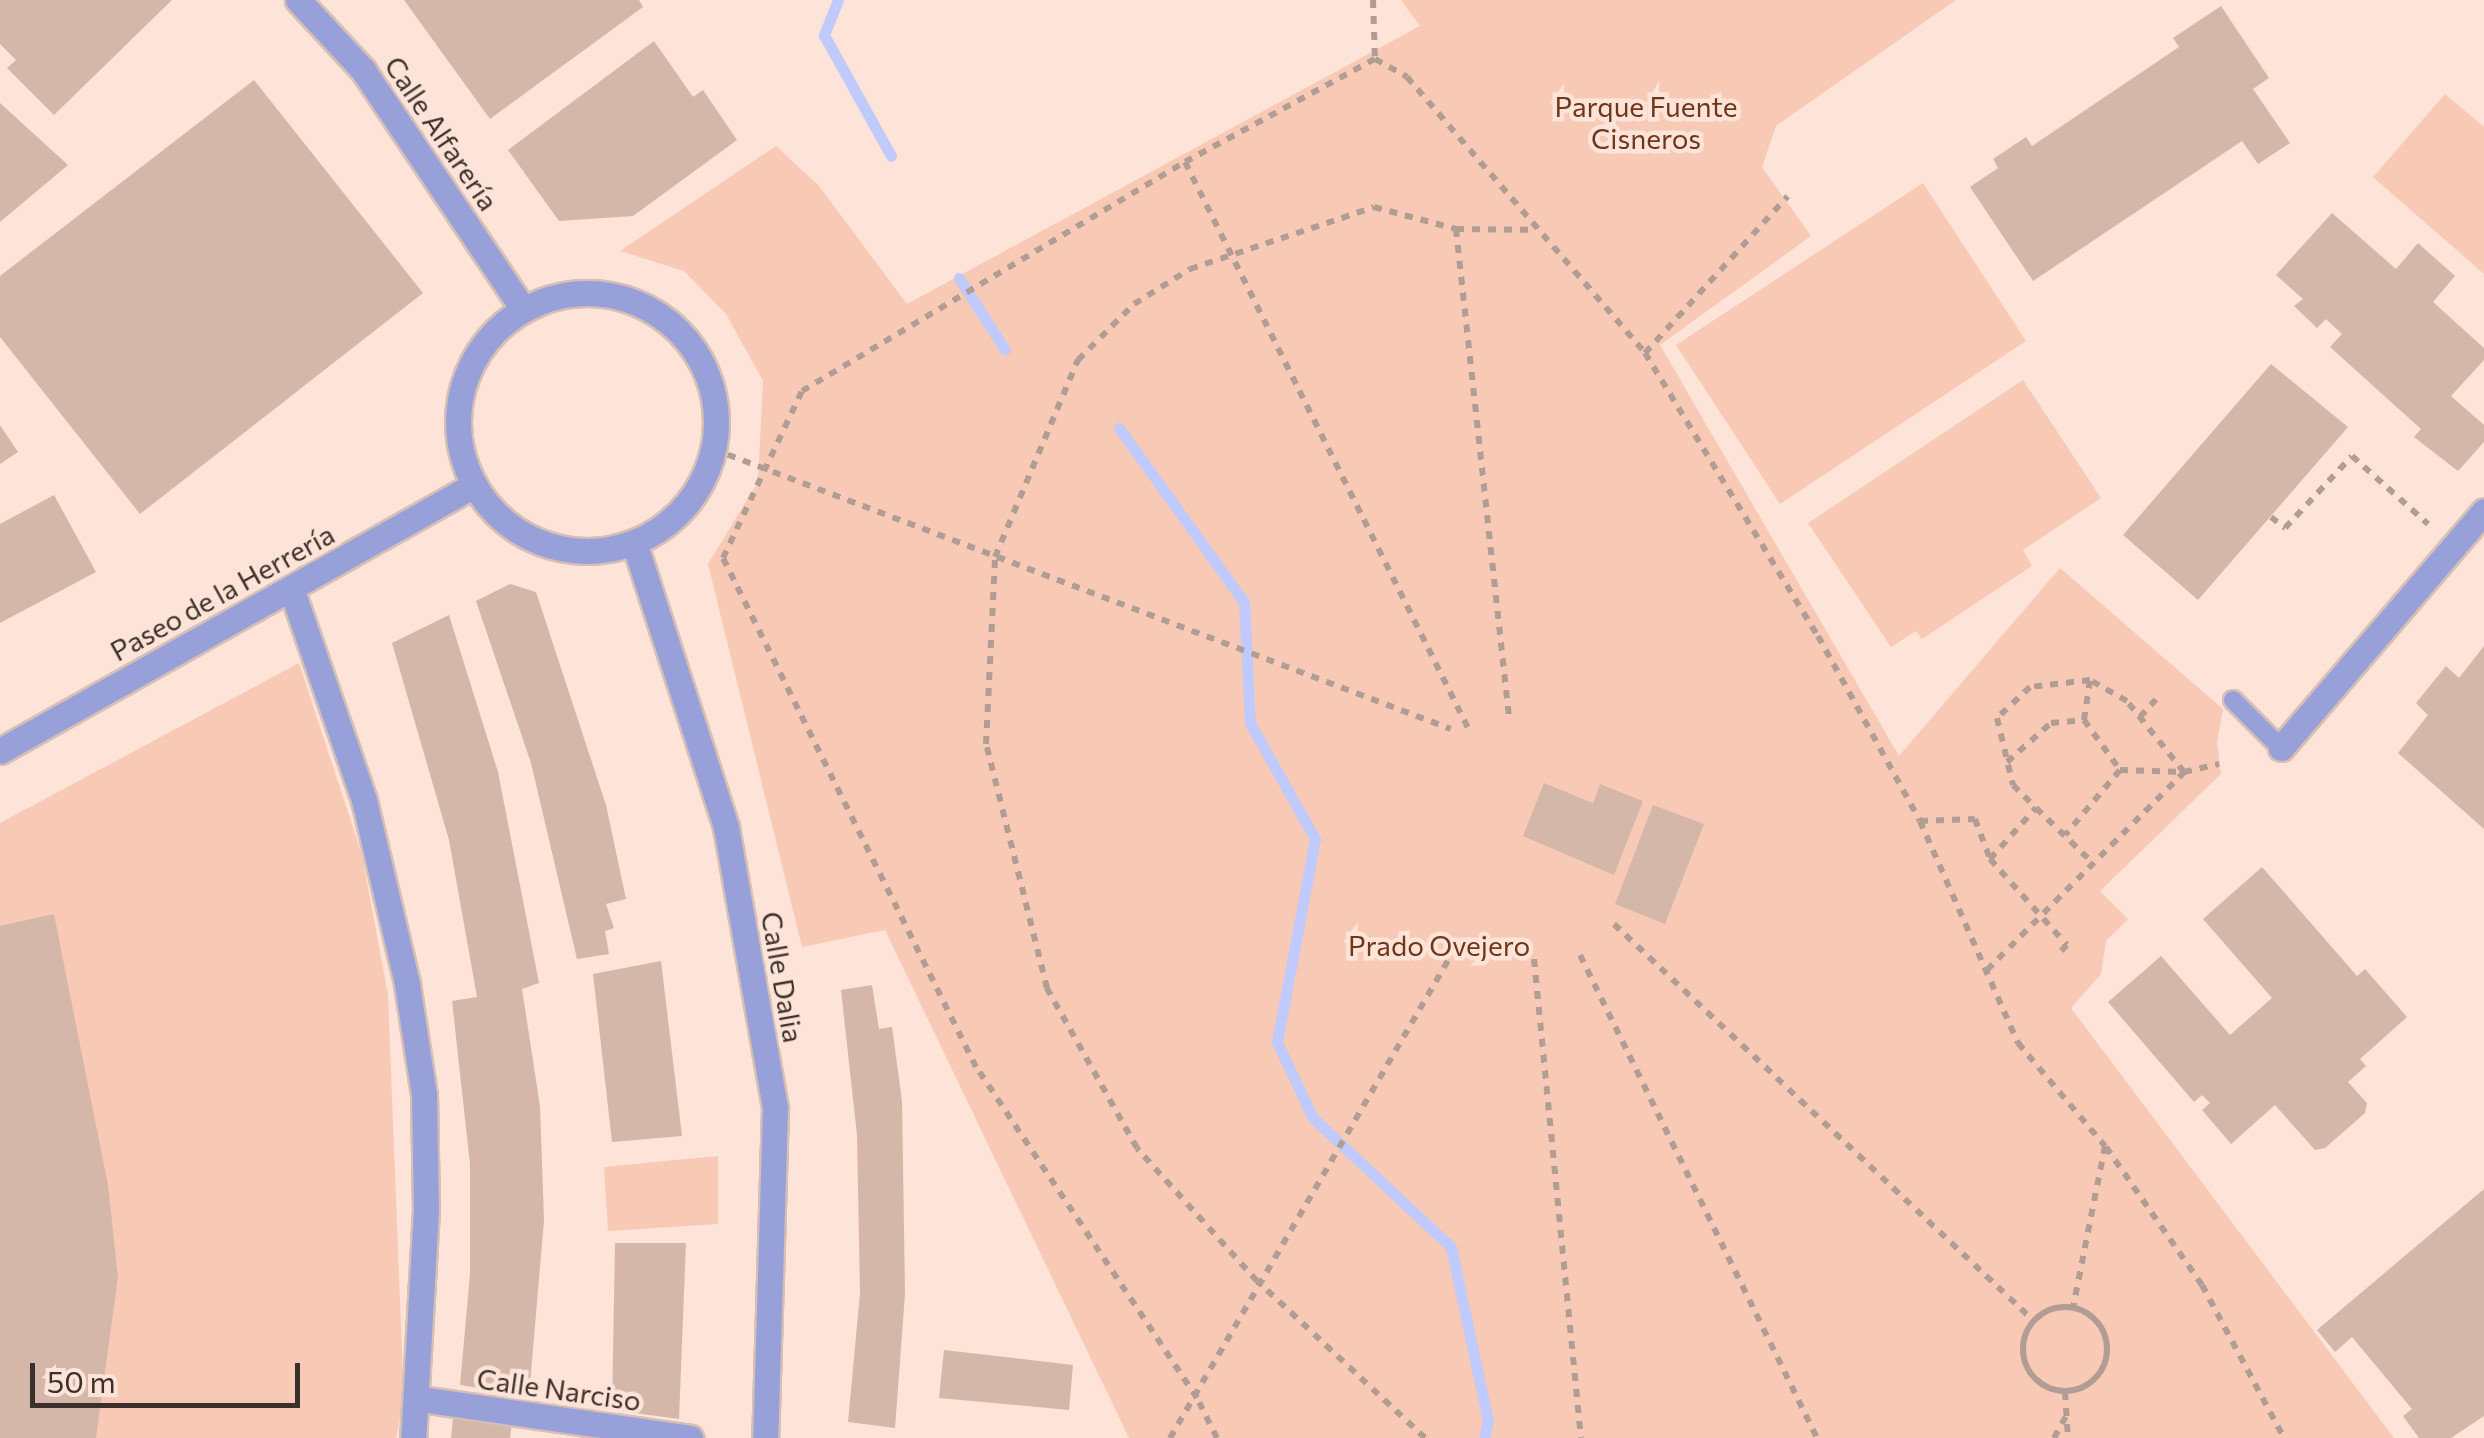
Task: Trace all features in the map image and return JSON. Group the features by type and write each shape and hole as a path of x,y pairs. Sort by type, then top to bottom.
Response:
{"street":[{"name":"Calle Alfarería","path":"298,0 364,70 524,309"},
{"path":"595,292 632,300 664,317 691,344 709,376 716,412 713,450 698,489 670,521 634,542 573,550 543,544 504,520 474,485 460,447 458,407 484,345 524,309 558,296 595,292"},
{"name":"Paseo de la Herrería","path":"0,751 474,485"},
{"path":"2281,748 2484,512"},
{"name":"Calle Dalia","path":"634,542 726,827 775,1108 765,1438"},
{"path":"291,588 364,800 410,1002 424,1095 420,1399 413,1438"},
{"name":"Calle Narciso","path":"420,1399 690,1438"}],"lane":[{"path":"2233,700 2281,748"}],"path":[{"path":"1373,0 1375,59"},
{"path":"1217,1438 1197,1398 976,1067 723,558 768,470 802,391 1185,162 1375,59"},
{"path":"1375,59 1407,77 1645,353 1818,636 1920,821 2018,1043 2105,1146 2202,1286 2284,1438"},
{"path":"1185,162 1468,728"},
{"path":"1645,353 1788,196"},
{"path":"1425,1438 1257,1282 1137,1148 1047,988 986,744 995,557 1078,360 1134,304 1190,268 1374,207 1456,229 1536,230"},
{"path":"1456,229 1509,715"},
{"path":"713,450 1451,729"},
{"path":"2270,517 2285,528 2352,456 2428,524"},
{"path":"2090,680 2084,720 2120,770"},
{"path":"2093,863 2013,786 1997,718 2030,686 2090,680 2127,701 2184,772"},
{"path":"2140,717 2156,699"},
{"path":"2006,762 2051,722 2084,720"},
{"path":"2120,770 2184,772 2219,764"},
{"path":"2064,835 2120,770"},
{"path":"1986,970 2184,772"},
{"path":"1990,859 2036,808"},
{"path":"1920,821 1974,819 1990,859 2038,918 2067,946 2060,952"},
{"path":"1614,924 2034,1321"},
{"path":"1170,1438 1197,1398 1257,1282 1460,940"},
{"path":"1580,955 1817,1438"},
{"path":"1534,959 1581,1438"},
{"path":"2073,1308 2105,1146"},
{"path":"2073,1308 2100,1324 2106,1359 2100,1374 2065,1392 2035,1379 2025,1362 2024,1340 2034,1321 2048,1310 2073,1308"},
{"path":"2065,1392 2068,1438"},
{"path":"2054,1438 2066,1415"}],"green space":[{"name":"Prado Ovejero","path":"1401,0 1956,0 1776,126 1762,167 1811,236 1660,345 1899,756 2060,568 2223,709 2217,742 2221,774 2100,891 2128,919 2106,941 2101,974 2071,1008 2394,1438 1129,1438 885,930 802,947 708,564 758,482 763,381 726,314 684,271 620,251 776,146 819,186 907,304 1420,26"},
{"path":"2445,94 2484,127 2484,274 2373,177"},
{"path":"1923,183 2026,341 1780,504 1676,345"},
{"path":"2023,380 2101,498 2023,550 2032,566 1922,639 1916,631 1891,647 1808,523"},
{"path":"299,663 362,855 388,995 404,1402 396,1438 0,1438 0,823"},
{"path":"718,1156 718,1224 608,1231 604,1167"}],"building":[{"path":"0,0 172,0 54,115 7,68 16,60 0,44"},
{"path":"404,0 639,0 643,7 490,119"},
{"path":"2221,6 2269,78 2253,89 2290,143 2258,164 2242,141 2033,281 1970,187 1998,168 1993,159 2026,137 2032,146 2179,47 2173,38"},
{"path":"654,41 693,97 703,90 737,140 633,216 559,221 508,150"},
{"path":"254,80 423,293 140,514 0,337 0,276"},
{"path":"0,103 68,165 0,222"},
{"path":"2332,213 2396,269 2418,243 2455,276 2433,302 2484,348 2484,360 2451,396 2484,425 2484,442 2458,471 2414,437 2421,429 2330,347 2342,334 2326,319 2317,328 2294,306 2303,299 2276,275"},
{"path":"2271,364 2348,427 2198,600 2123,535"},
{"path":"0,425 18,452 0,464"},
{"path":"54,495 96,572 0,623 0,524"},
{"path":"510,584 536,592 606,805 626,899 606,904 614,928 605,931 609,954 577,959 531,763 476,601"},
{"path":"449,615 498,772 539,983 522,989 540,1106 544,1220 529,1396 460,1385 470,1274 470,1164 452,1001 477,997 449,840 392,643"},
{"path":"2484,646 2484,829 2398,753 2428,715 2416,703 2446,666 2459,678"},
{"path":"1544,783 1593,803 1600,784 1643,801 1614,875 1523,836"},
{"path":"1653,805 1704,824 1665,924 1615,904"},
{"path":"2262,867 2357,976 2365,969 2407,1017 2360,1059 2366,1066 2348,1082 2367,1103 2365,1113 2325,1148 2315,1150 2275,1105 2231,1144 2202,1110 2210,1103 2202,1095 2194,1102 2108,1002 2161,956 2230,1035 2272,998 2203,919"},
{"path":"54,914 108,1185 118,1277 96,1438 0,1438 0,926"},
{"path":"661,961 682,1136 612,1142 593,974"},
{"path":"872,985 879,1029 892,1027 902,1101 905,1294 895,1428 848,1422 860,1293 857,1135 841,990"},
{"path":"2484,1189 2484,1416 2451,1438 2419,1438 2403,1416 2412,1409 2352,1337 2335,1352 2317,1330"},
{"path":"615,1243 686,1243 679,1419 612,1410"},
{"path":"944,1350 1073,1365 1069,1410 939,1398"},
{"path":"453,1417 512,1422 510,1438 451,1438"}],"waterway":[{"path":"838,0 824,35 891,156"},
{"path":"959,278 1005,350"},
{"path":"1119,428 1244,602 1250,723 1315,839 1277,1042 1313,1118 1451,1247 1488,1421 1484,1438"}],"park label":[{"name":"Parque Fuente Cisneros","path":"1646,122"}]}
